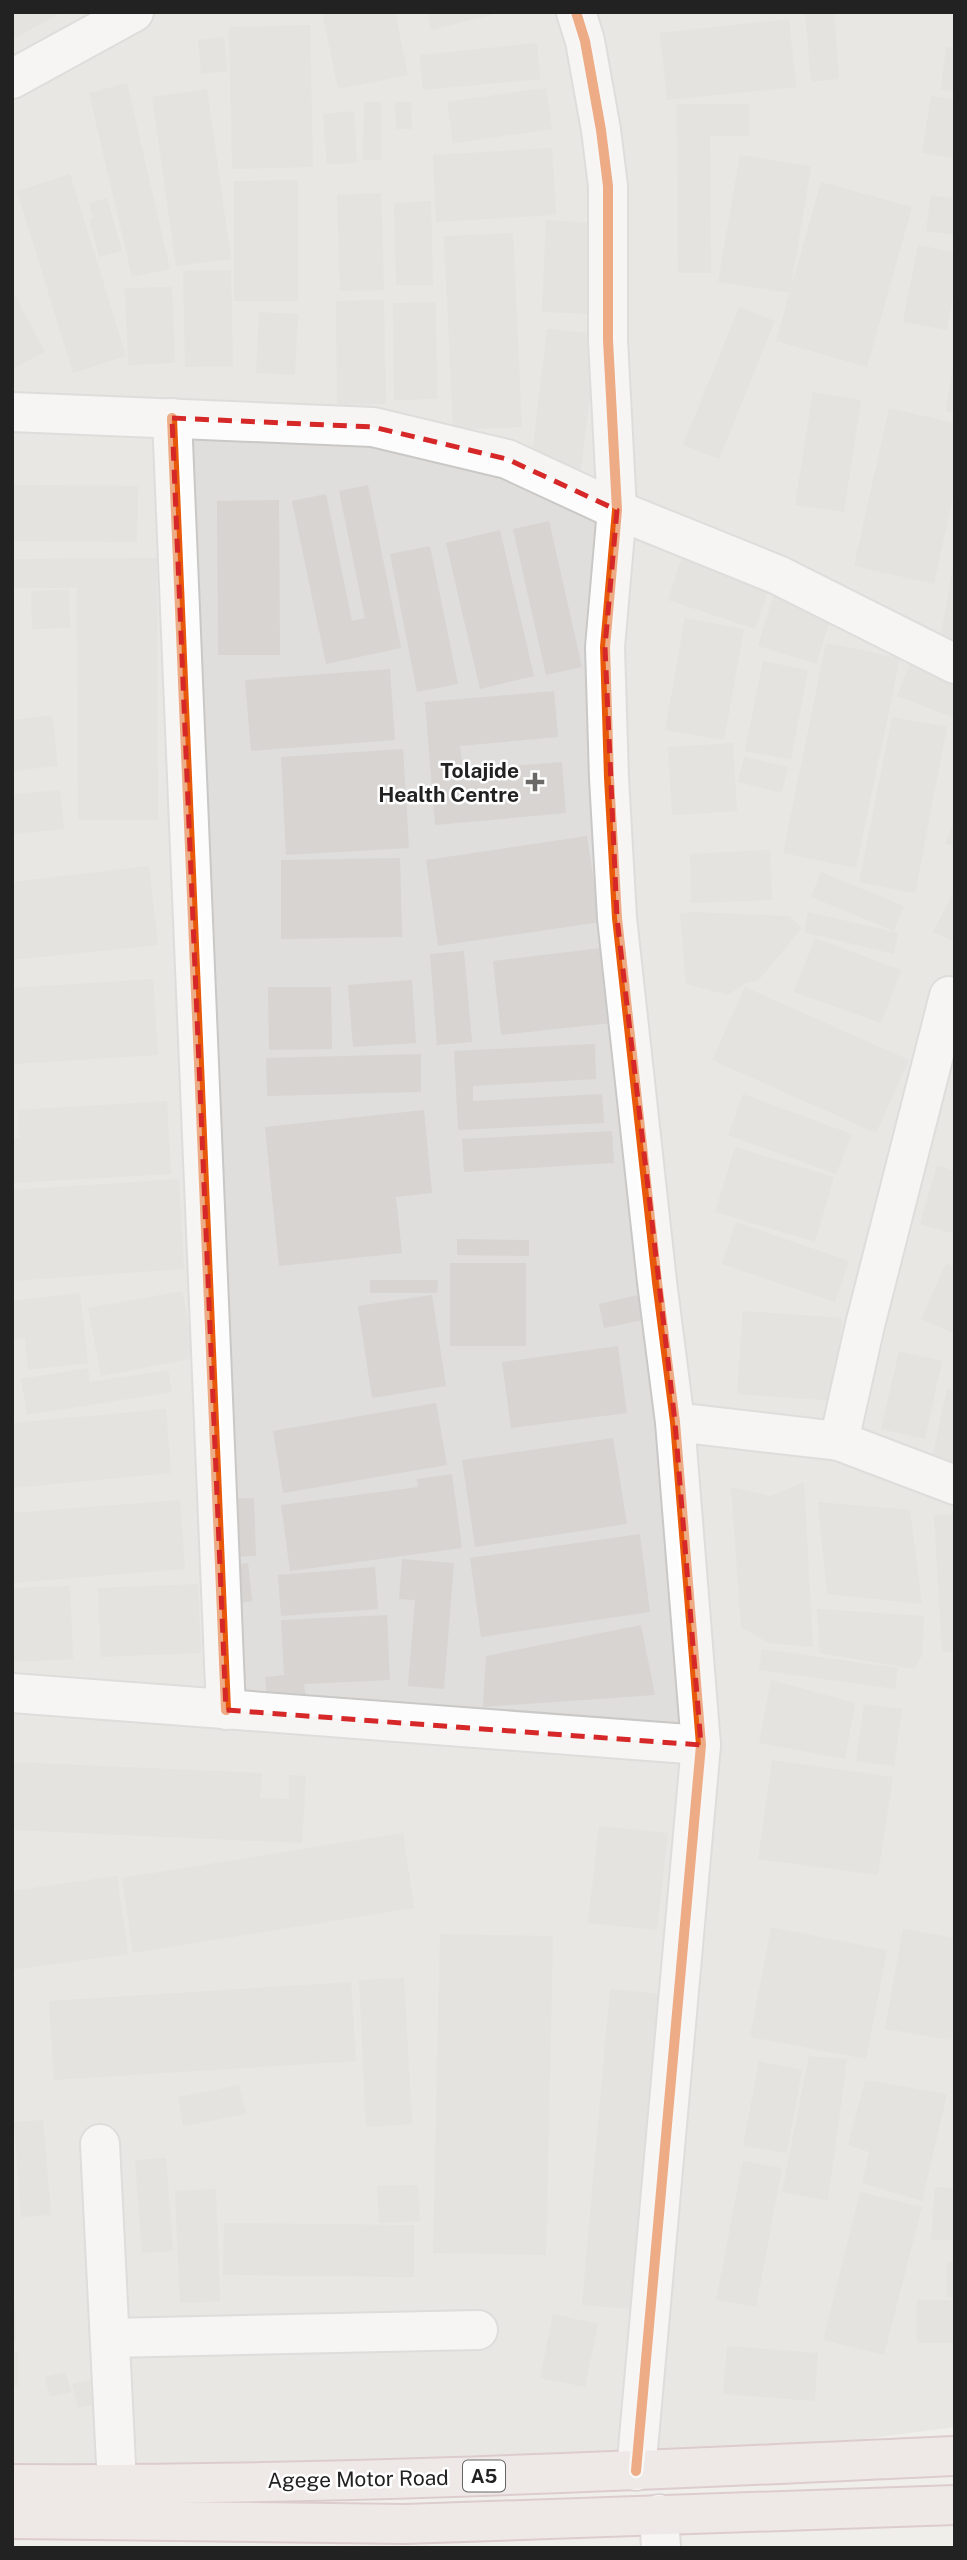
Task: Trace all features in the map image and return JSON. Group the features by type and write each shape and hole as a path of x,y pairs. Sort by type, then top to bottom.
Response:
{"highway":[{"name":"Agege Motor Road","path":"12,2484 555,2475 955,2456"},
{"name":"Agege Motor Road","path":"12,2519 405,2524 660,2531 955,2505"}],"street":[{"path":"12,79 134,12"},
{"path":"576,12 585,41 608,186 608,340 617,510 604,646 617,918 675,1422 701,1745 636,2471"},
{"path":"12,412 373,427 507,459 617,510 778,575 955,664"},
{"path":"172,418 226,1710"},
{"path":"839,1441 864,1325 948,996"},
{"path":"675,1422 839,1441 955,1485"},
{"path":"12,1693 701,1745"},
{"path":"100,2144 117,2484"},
{"path":"110,2338 478,2330"}],"highlighted area":[{"path":"172,418 373,427 507,459 617,510 605,647 617,918 675,1422 701,1745 226,1710"}],"shaded area":[{"path":"12,12 955,12 955,2427 713,2459 12,2472"}],"building":[{"path":"12,12 62,12 12,40"},
{"path":"322,12 395,12 408,75 338,89"},
{"path":"427,12 498,12 498,13 431,30"},
{"path":"805,12 834,12 839,79 811,82"},
{"path":"789,19 796,87 667,100 660,33"},
{"path":"310,25 313,167 232,169 229,27"},
{"path":"224,37 227,71 201,74 198,40"},
{"path":"537,43 540,79 423,90 420,55"},
{"path":"946,47 955,48 955,91 941,90"},
{"path":"127,83 170,269 132,277 89,93"},
{"path":"546,88 552,129 453,143 447,102"},
{"path":"207,89 231,259 176,266 152,97"},
{"path":"931,96 955,100 955,158 922,153"},
{"path":"364,102 381,102 381,160 363,160"},
{"path":"395,102 411,102 412,129 396,129"},
{"path":"677,104 749,104 749,136 710,136 711,273 678,273"},
{"path":"354,111 357,163 327,164 323,114"},
{"path":"552,148 556,215 436,222 433,155"},
{"path":"740,155 811,166 790,293 718,282"},
{"path":"70,174 126,356 73,373 17,191"},
{"path":"298,180 298,301 234,301 234,181"},
{"path":"821,182 912,207 867,367 776,341"},
{"path":"381,193 384,290 340,291 337,195"},
{"path":"931,195 955,199 955,235 926,231"},
{"path":"107,198 122,251 99,257 89,219 93,218 89,203"},
{"path":"431,201 433,285 396,285 394,203"},
{"path":"546,220 595,223 591,314 542,312"},
{"path":"513,233 522,427 453,430 444,236"},
{"path":"918,245 955,252 955,287 947,330 903,322"},
{"path":"231,270 233,366 185,367 183,271"},
{"path":"172,287 175,363 128,365 125,288"},
{"path":"12,290 45,352 12,369"},
{"path":"384,300 386,404 337,405 336,301"},
{"path":"436,302 437,399 394,400 393,303"},
{"path":"739,307 775,321 719,459 683,445"},
{"path":"259,312 298,314 295,375 256,373"},
{"path":"547,329 598,334 581,469 531,463"},
{"path":"955,367 955,413 946,411"},
{"path":"813,392 861,400 844,512 795,505"},
{"path":"889,408 955,423 955,488 934,584 854,566"},
{"path":"12,485 138,486 137,542 12,541"},
{"path":"368,485 401,648 326,664 292,501 326,494 352,621 365,618 339,491"},
{"path":"279,500 280,655 218,655 217,501"},
{"path":"549,521 582,667 546,675 513,529"},
{"path":"500,530 534,676 480,689 446,543"},
{"path":"430,546 458,684 417,692 390,554"},
{"path":"682,556 770,585 755,629 668,600"},
{"path":"157,558 158,820 78,820 77,588 12,588 12,559"},
{"path":"955,567 955,648 939,645"},
{"path":"69,589 70,628 32,629 31,591"},
{"path":"774,593 833,611 816,664 758,646"},
{"path":"685,618 744,629 724,740 665,730"},
{"path":"826,643 900,658 856,868 783,853"},
{"path":"912,659 955,676 955,718 897,696"},
{"path":"763,661 808,670 791,760 745,751"},
{"path":"390,669 395,740 251,751 245,680"},
{"path":"554,691 558,737 460,746 463,770 562,762 566,813 435,825 425,702"},
{"path":"52,715 58,766 12,771 12,720"},
{"path":"892,717 947,727 915,893 859,882"},
{"path":"733,743 737,811 672,815 668,747"},
{"path":"403,749 409,848 286,855 281,757"},
{"path":"744,757 788,767 782,793 738,782"},
{"path":"60,790 64,829 12,834 12,794"},
{"path":"955,818 955,847 945,843"},
{"path":"587,836 600,922 438,946 426,860"},
{"path":"770,850 772,900 691,903 690,854"},
{"path":"400,858 402,937 281,939 281,860"},
{"path":"149,866 158,945 12,960 12,882"},
{"path":"821,872 904,906 894,931 811,897"},
{"path":"955,890 955,942 933,932"},
{"path":"808,912 898,933 894,954 804,932"},
{"path":"680,913 789,916 802,928 758,981 747,982 728,995 686,984"},
{"path":"815,938 901,970 881,1023 794,992"},
{"path":"601,948 611,1023 501,1035 493,961"},
{"path":"464,951 472,1042 437,1045 430,954"},
{"path":"153,979 158,1055 14,1064 12,988"},
{"path":"412,980 416,1043 353,1047 348,985"},
{"path":"268,987 331,987 332,1049 269,1050"},
{"path":"745,987 909,1060 876,1133 712,1060"},
{"path":"595,1044 596,1079 473,1086 473,1101 602,1094 604,1123 458,1130 454,1051"},
{"path":"421,1054 421,1092 267,1096 266,1058"},
{"path":"743,1094 852,1134 836,1174 728,1135"},
{"path":"167,1101 171,1174 12,1183 12,1138 19,1138 18,1110"},
{"path":"424,1110 432,1193 396,1197 402,1253 279,1266 265,1127"},
{"path":"612,1131 614,1163 464,1172 462,1139"},
{"path":"735,1147 834,1177 815,1242 715,1212"},
{"path":"937,1165 955,1171 955,1234 920,1224"},
{"path":"179,1179 184,1269 12,1281 12,1190"},
{"path":"736,1222 849,1261 835,1302 722,1264"},
{"path":"457,1239 529,1240 529,1256 457,1255"},
{"path":"450,1263 526,1263 526,1346 450,1346"},
{"path":"946,1263 955,1267 955,1334 921,1319"},
{"path":"370,1280 438,1280 437,1293 370,1293"},
{"path":"182,1291 195,1358 101,1376 88,1308"},
{"path":"80,1293 88,1363 28,1370 25,1338 12,1340 12,1301"},
{"path":"432,1295 446,1386 372,1398 358,1306"},
{"path":"638,1295 643,1320 604,1328 599,1304"},
{"path":"743,1311 842,1318 836,1401 737,1394"},
{"path":"618,1346 627,1413 511,1428 502,1362"},
{"path":"899,1351 942,1361 925,1439 881,1429"},
{"path":"88,1368 90,1382 168,1370 172,1392 27,1415 21,1379"},
{"path":"947,1389 955,1390 955,1463 932,1458"},
{"path":"436,1403 447,1465 283,1493 273,1431"},
{"path":"166,1409 171,1473 12,1488 12,1423"},
{"path":"613,1438 627,1524 475,1547 462,1460"},
{"path":"452,1474 462,1548 290,1571 281,1505 418,1487 417,1479"},
{"path":"804,1482 813,1647 769,1643 741,1627 731,1487 770,1496"},
{"path":"254,1498 256,1556 225,1557 222,1499"},
{"path":"180,1500 185,1569 12,1583 12,1513"},
{"path":"818,1502 910,1510 922,1604 827,1594"},
{"path":"955,1514 955,1651 942,1652 934,1515"},
{"path":"640,1534 650,1612 481,1637 470,1558"},
{"path":"402,1559 454,1563 444,1689 408,1686 415,1600 399,1599"},
{"path":"248,1563 252,1601 234,1604 229,1566"},
{"path":"375,1567 378,1609 281,1616 278,1575"},
{"path":"198,1584 201,1653 101,1657 98,1588"},
{"path":"70,1586 73,1659 12,1662 12,1588"},
{"path":"817,1609 924,1616 922,1655 915,1669 820,1653"},
{"path":"387,1615 390,1680 304,1684 306,1696 267,1701 265,1677 284,1675 281,1620"},
{"path":"641,1625 655,1695 483,1707 486,1656"},
{"path":"762,1649 898,1668 895,1689 759,1670"},
{"path":"771,1680 855,1703 845,1759 759,1743"},
{"path":"864,1704 902,1709 894,1766 856,1761"},
{"path":"772,1760 893,1777 878,1875 758,1859"},
{"path":"12,1762 262,1773 260,1798 289,1799 289,1775 306,1776 302,1843 12,1830"},
{"path":"599,1826 668,1833 657,1930 588,1923"},
{"path":"403,1833 414,1908 133,1953 122,1878"},
{"path":"117,1876 128,1954 12,1970 12,1891"},
{"path":"771,1927 887,1950 866,2059 750,2037"},
{"path":"903,1929 955,1938 955,2019 951,2040 885,2029"},
{"path":"440,1934 553,1936 546,2255 433,2253"},
{"path":"404,1978 412,2124 366,2127 359,1980"},
{"path":"351,1982 356,2061 54,2080 49,2001"},
{"path":"610,1989 661,1994 632,2309 582,2305"},
{"path":"809,2056 847,2059 828,2201 782,2192"},
{"path":"759,2061 802,2070 787,2153 743,2146"},
{"path":"865,2080 947,2094 922,2201 862,2183 869,2152 848,2145"},
{"path":"239,2085 246,2114 183,2126 178,2097"},
{"path":"43,2120 51,2215 21,2217 14,2122"},
{"path":"166,2158 173,2251 142,2253 135,2160"},
{"path":"743,2161 782,2168 756,2307 716,2300"},
{"path":"418,2185 420,2221 379,2223 377,2186"},
{"path":"935,2187 955,2188 955,2240 931,2240"},
{"path":"216,2189 220,2301 180,2303 175,2191"},
{"path":"860,2192 922,2207 884,2355 823,2340"},
{"path":"224,2223 414,2225 414,2277 223,2275"},
{"path":"947,2262 955,2262 955,2297 947,2297"},
{"path":"12,2300 15,2300 16,2342 12,2343"},
{"path":"917,2300 955,2300 955,2343 917,2343"},
{"path":"553,2314 598,2324 585,2387 540,2378"},
{"path":"727,2346 818,2353 815,2401 723,2394"},
{"path":"12,2352 18,2352 18,2386 12,2386"},
{"path":"66,2372 71,2392 50,2397 45,2377"},
{"path":"96,2379 101,2403 78,2408 72,2384"}],"cycle path":[{"path":"576,12 585,41 608,186 608,340 617,510 605,647 617,918 675,1422 701,1745 636,2471"},
{"path":"172,418 226,1710"}],"place":[{"name":"Tolajide Health Centre","path":"535,782"}]}
